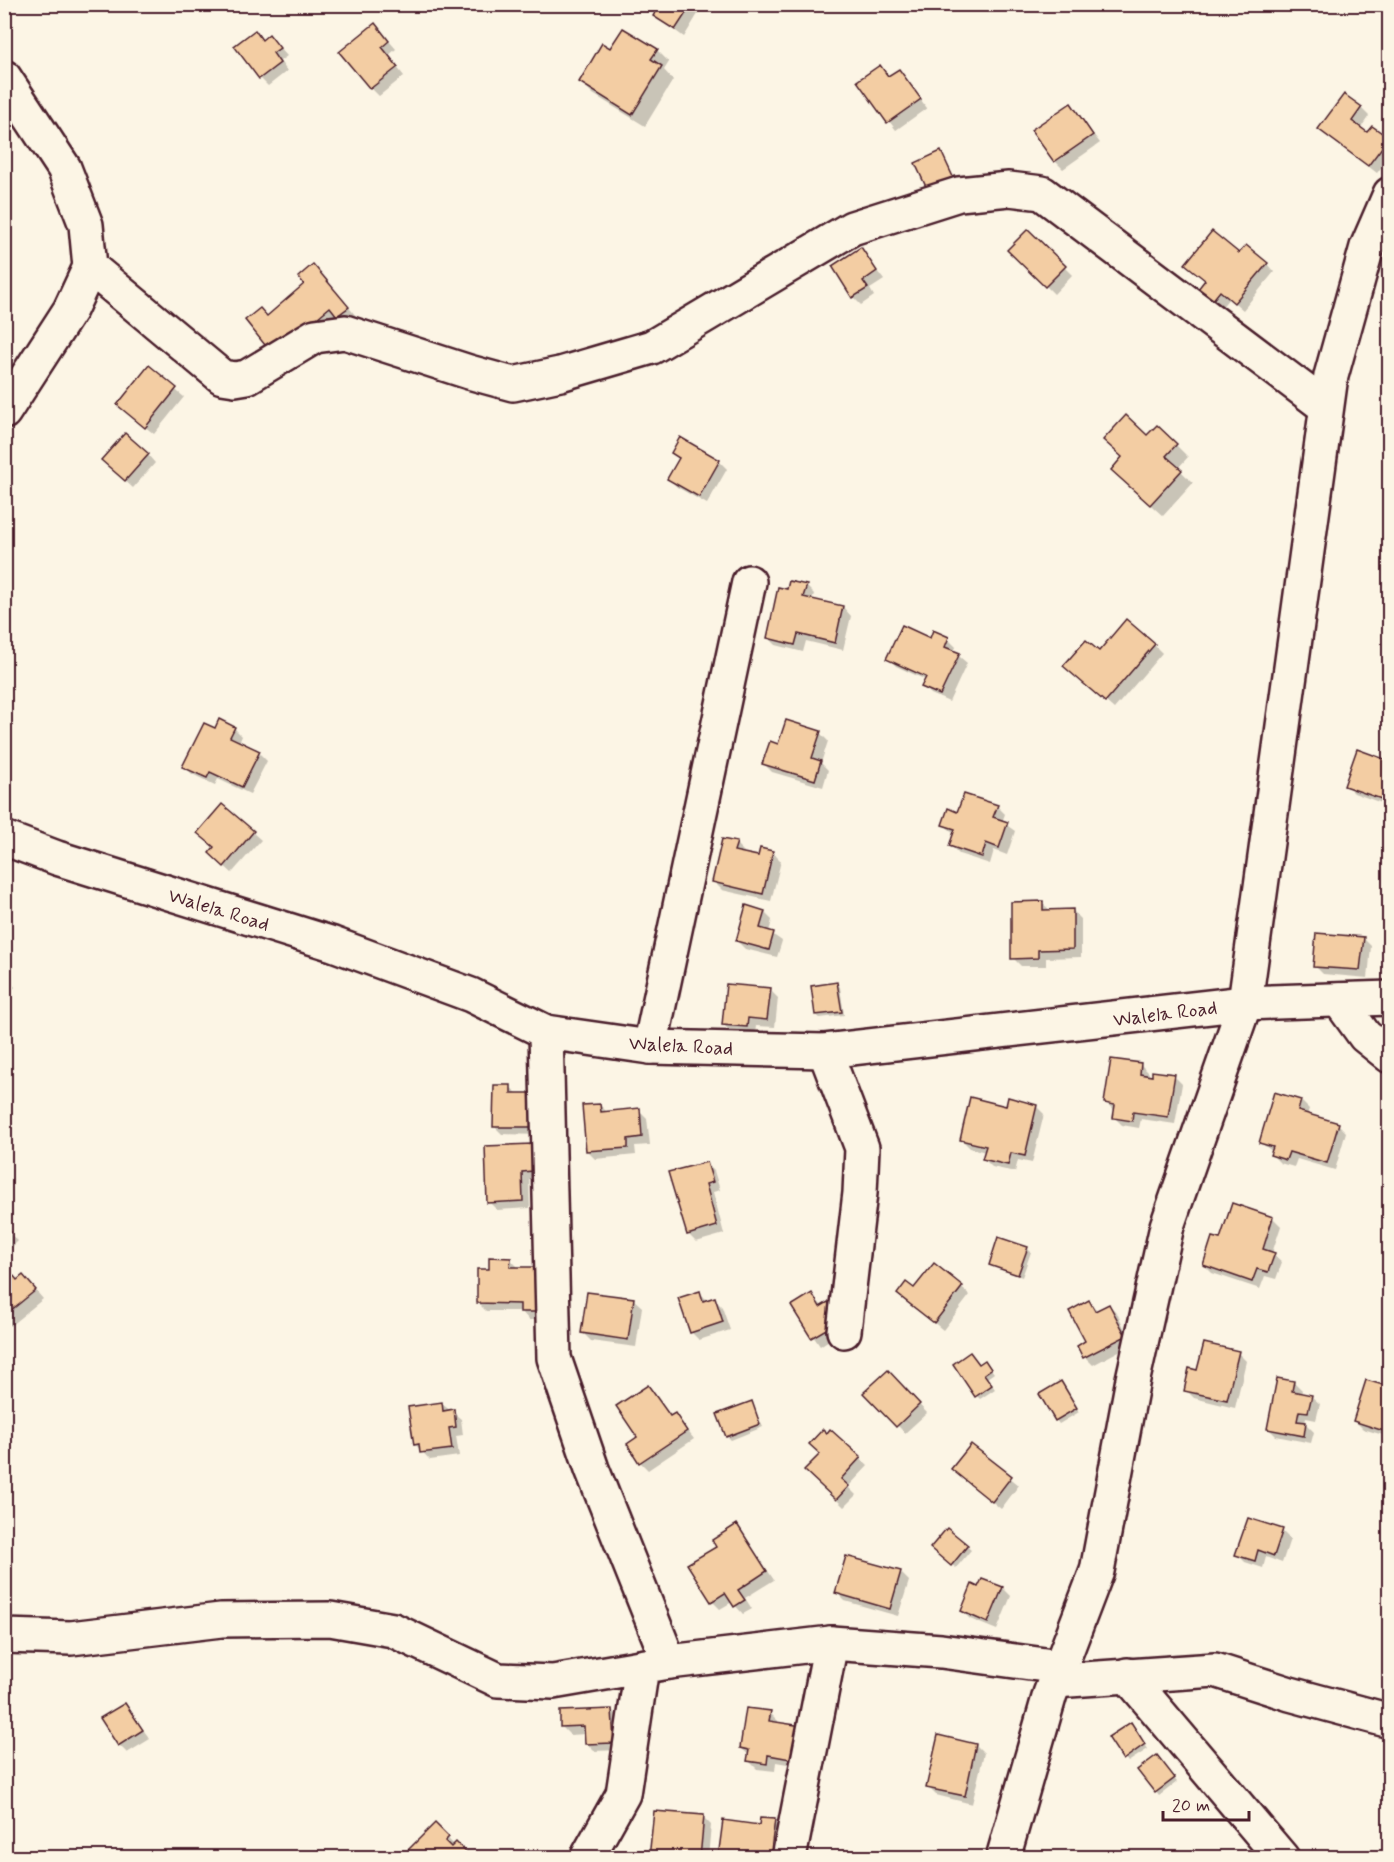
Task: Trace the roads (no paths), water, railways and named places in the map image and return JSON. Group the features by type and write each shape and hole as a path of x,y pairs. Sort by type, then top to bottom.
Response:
{"street":[{"path":"4,77 64,168 86,225 90,267 70,310 4,412"},
{"path":"90,267 222,378 247,377 315,336 345,332 513,384 560,374 652,347 852,228 959,194 1009,189 1042,194 1326,407"},
{"path":"1003,1857 1057,1674 1097,1571 1133,1379 1167,1226 1245,1003 1331,376 1367,247 1389,194"},
{"path":"650,1047 748,582"},
{"name":"Walela Road","path":"4,838 57,858 333,944 471,995 546,1032 650,1047 825,1051 1245,1003 1389,998"},
{"path":"1339,1000 1365,1036 1389,1056"},
{"path":"546,1032 554,1358 656,1664 623,1794 587,1857"},
{"path":"825,1051 862,1148 860,1193 844,1331"},
{"path":"4,1636 71,1638 222,1620 330,1619 393,1630 498,1680 553,1682 656,1664 831,1642 941,1651 1057,1674 1127,1675 1215,1671 1389,1721"},
{"path":"789,1857 831,1642"},
{"path":"1127,1675 1282,1857"}]}
